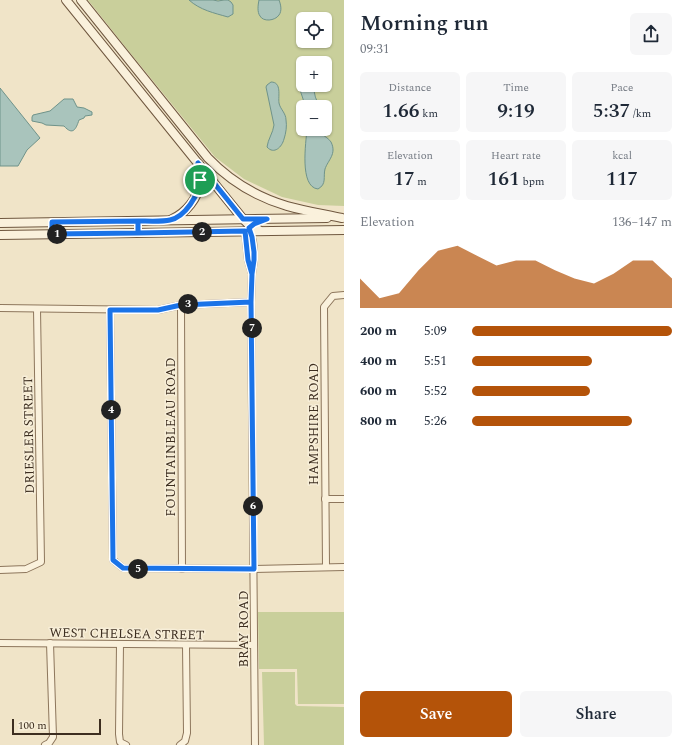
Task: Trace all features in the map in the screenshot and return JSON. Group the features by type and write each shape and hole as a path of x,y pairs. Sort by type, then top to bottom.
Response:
{"main road":[{"path":"66,0 198,163 249,229"},
{"path":"81,0 208,158 218,168 239,183 270,200 301,210 343,218"},
{"path":"170,220 175,218 190,206 196,195 200,184 198,163"},
{"path":"0,223 343,218"},
{"path":"249,229 254,224 267,219"},
{"path":"138,221 138,233"},
{"path":"52,222 52,234"},
{"path":"0,235 138,233 249,229 260,231 344,230"}],"street":[{"name":"BRAY ROAD","path":"249,229 248,260 252,274 255,745"},
{"name":"HAMPSHIRE ROAD","path":"326,567 324,307 333,296 344,295"},
{"path":"0,308 158,310 181,305 251,302"},
{"name":"FOUNTAINBLEAU ROAD","path":"181,305 182,569"},
{"name":"DRIESLER STREET","path":"0,570 26,569 41,562 37,308"},
{"path":"110,310 113,560 123,568 254,569 344,567"},
{"path":"325,498 344,499"},
{"name":"WEST CHELSEA STREET","path":"0,643 254,645"},
{"path":"45,745 49,743 53,737 50,643"},
{"path":"120,644 119,734 120,742 126,745"},
{"path":"180,745 185,741 187,733 186,644"}],"green space":[{"path":"88,0 344,0 344,206 318,205 282,197 244,179 215,157"},
{"path":"258,612 344,612 344,704 298,704 297,669 259,669"},
{"path":"262,672 295,672 295,704 297,706 344,707 344,745 264,745"}],"water":[{"path":"189,0 228,0 233,5 233,14 228,17 202,9"},
{"path":"259,0 279,0 281,12 275,19 272,20 262,18 258,10"},
{"path":"271,82 277,84 279,90 279,103 286,118 283,142 280,147 275,150 267,147 274,125 266,87"},
{"path":"0,88 40,138 27,150 18,166 0,166"},
{"path":"301,92 314,92 316,100 303,100"},
{"path":"64,99 73,99 77,107 84,108 92,112 92,115 85,116 79,120 72,131 64,126 46,125 32,121 33,115 50,111"},
{"path":"306,136 325,136 330,140 333,146 333,153 325,169 324,183 318,189 312,186 308,181 305,153"}],"route":[{"path":"200,180 198,163 243,219 267,219 254,224 249,228 254,243 251,302 254,569 123,568 113,560 110,310 158,310 181,305 251,302 252,274 249,267 245,231 138,233 138,221 52,222 52,234 138,233 138,221 170,220 180,215 194,200 199,188 200,180"}]}
